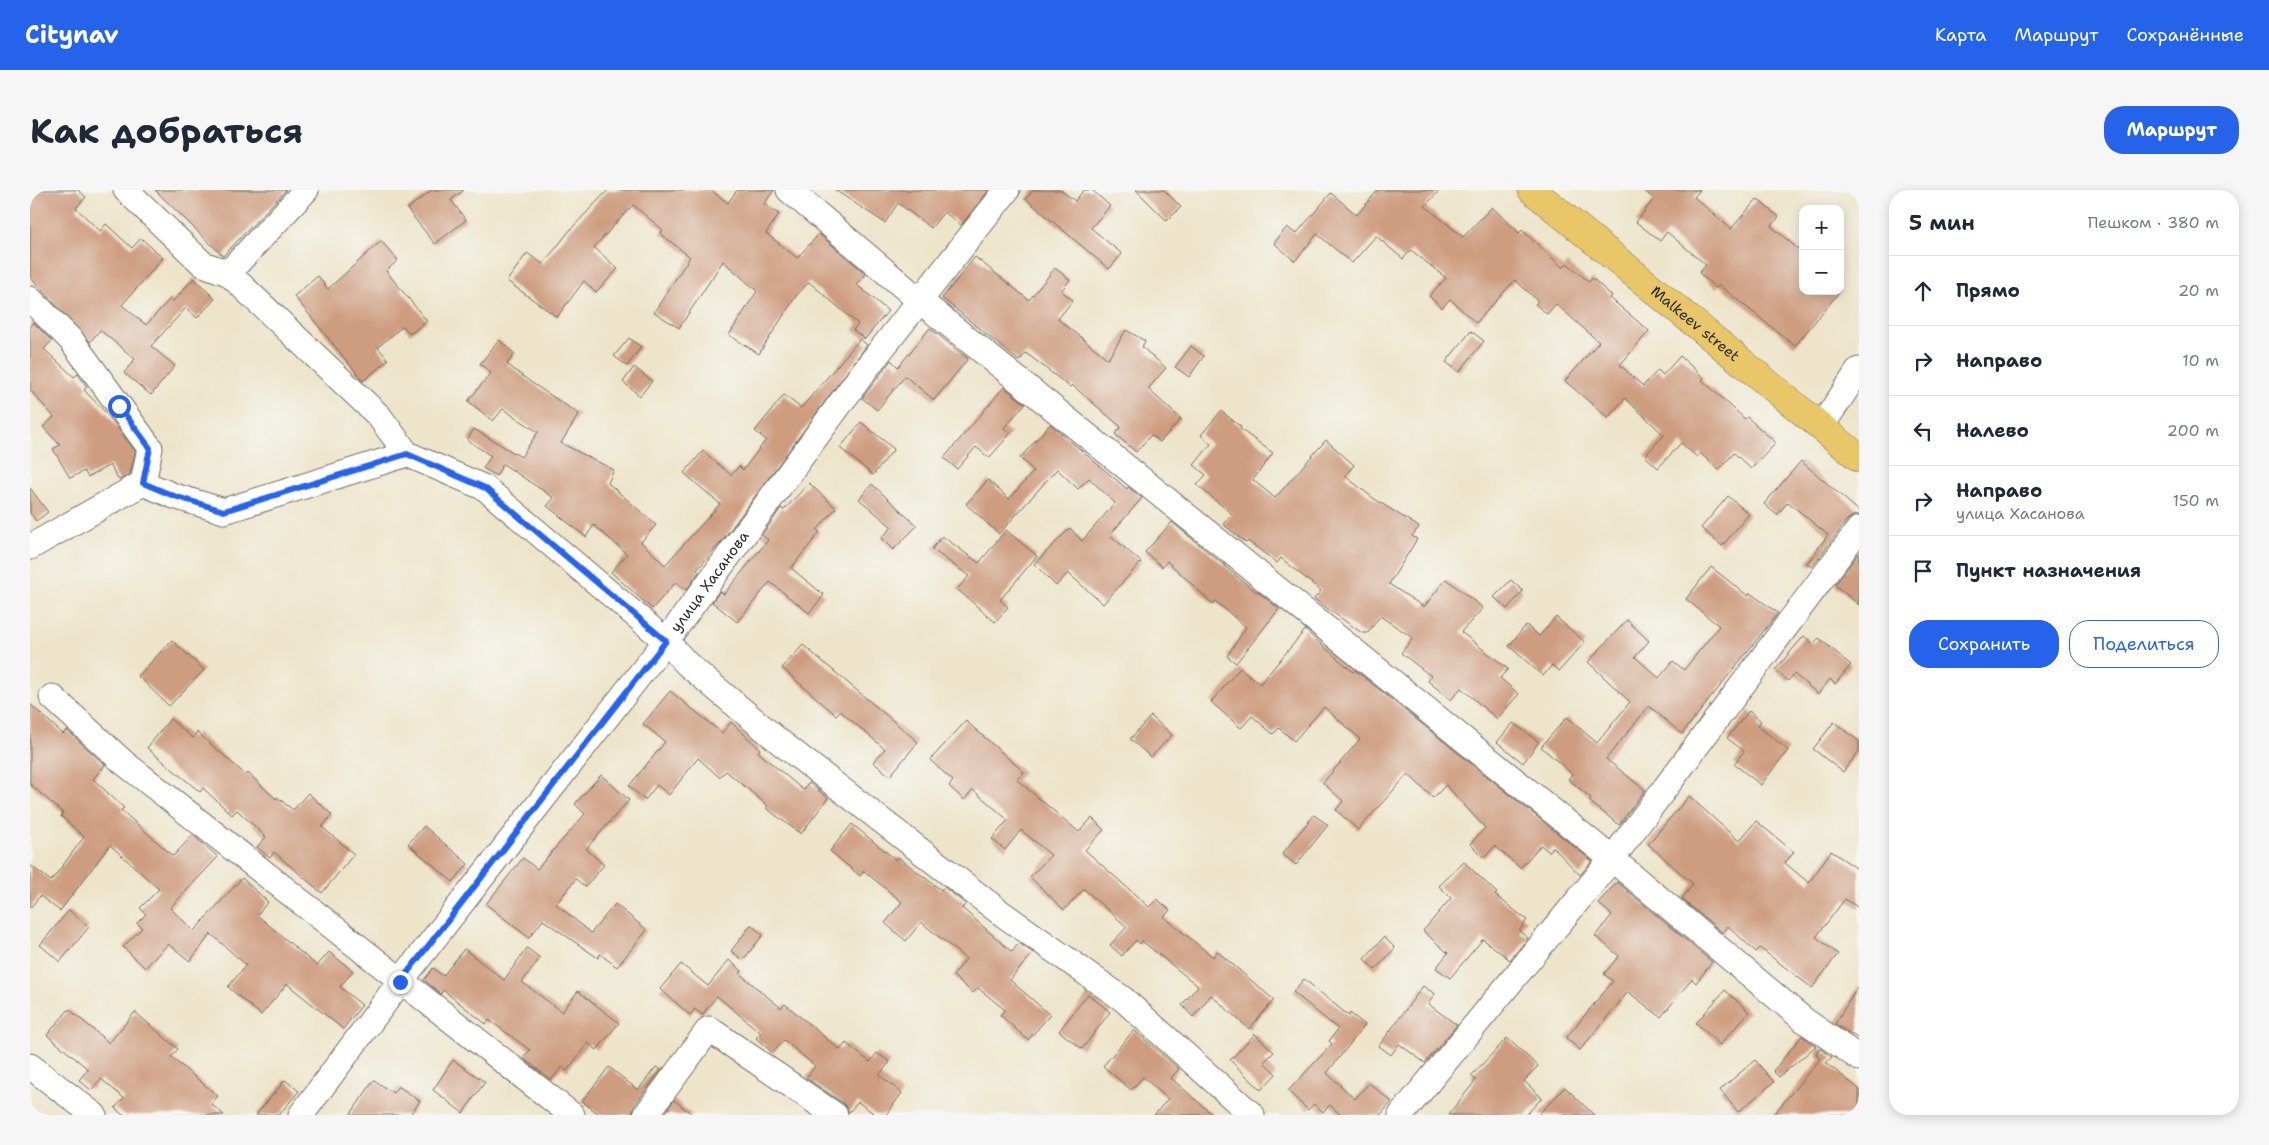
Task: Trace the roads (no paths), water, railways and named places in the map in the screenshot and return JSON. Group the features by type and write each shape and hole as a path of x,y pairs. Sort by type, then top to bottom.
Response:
{"main road":[{"name":"Malkeev street","path":"1532,190 1859,458"}],"street":[{"path":"126,190 203,264 228,273 379,416 407,454 485,488 666,641 687,664 780,742 997,910 1123,999 1252,1115"},
{"path":"228,273 306,190"},
{"path":"789,190 919,300 1612,859 1804,1020 1859,1058"},
{"name":"улица Хасанова","path":"301,1115 400,982 666,641 919,300 1007,190"},
{"path":"30,299 72,340 150,448 143,483 30,547"},
{"path":"1821,426 1859,370"},
{"path":"143,483 174,496 224,511 407,454"},
{"path":"1401,1115 1612,859 1859,529"},
{"path":"52,697 123,762 400,982 572,1115"},
{"path":"646,1115 709,1030 835,1115"},
{"path":"30,1066 94,1115"}]}
